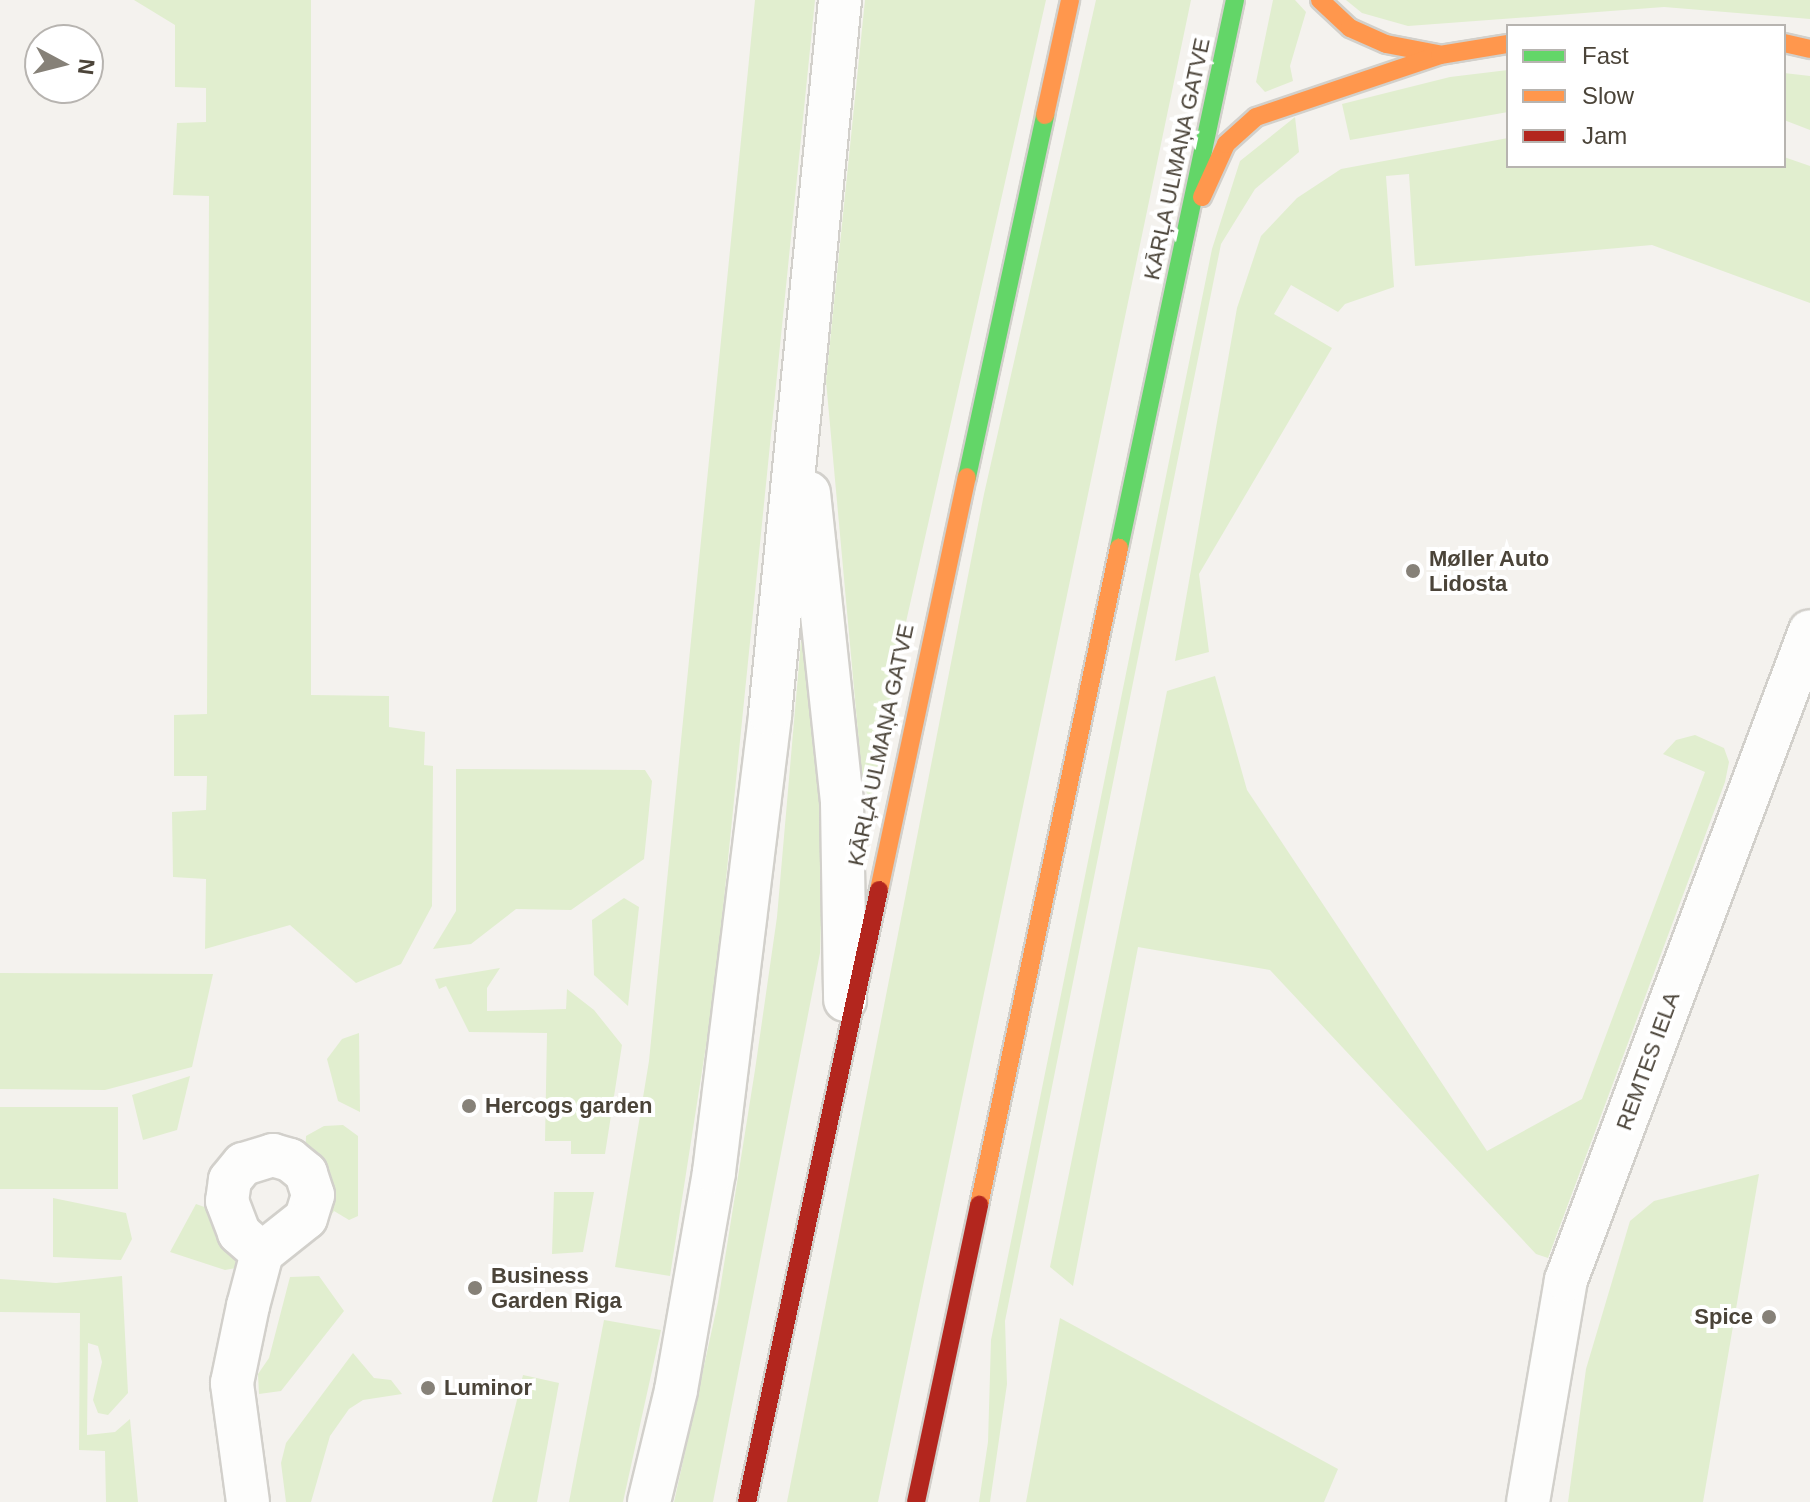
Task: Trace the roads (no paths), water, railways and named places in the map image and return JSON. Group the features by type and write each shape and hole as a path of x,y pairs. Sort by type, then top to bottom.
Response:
{"main road":[{"name":"KĀRĻA ULMAŅA GATVE","path":"747,1502 846,1029 1070,0"},
{"name":"KĀRĻA ULMAŅA GATVE","path":"916,1502 1235,0"},
{"path":"1320,0 1350,28 1386,44 1440,55"},
{"path":"1786,43 1810,49"},
{"path":"1187,233 1226,144 1256,117 1440,55 1506,44"}],"street":[{"path":"649,1502 676,1390 714,1172 770,714 840,0"},
{"path":"799,400 842,802 846,1029"},
{"name":"REMTES IELA","path":"1528,1502 1566,1280 1810,631"},
{"path":"248,1502 232,1383 262,1253"}],"place":[{"name":"Møller Auto Lidosta","path":"1413,571"},
{"name":"Hercogs garden","path":"469,1106"},
{"name":"Business Garden Riga","path":"475,1288"},
{"name":"Spice","path":"1769,1317"},
{"name":"Luminor","path":"428,1388"}]}
